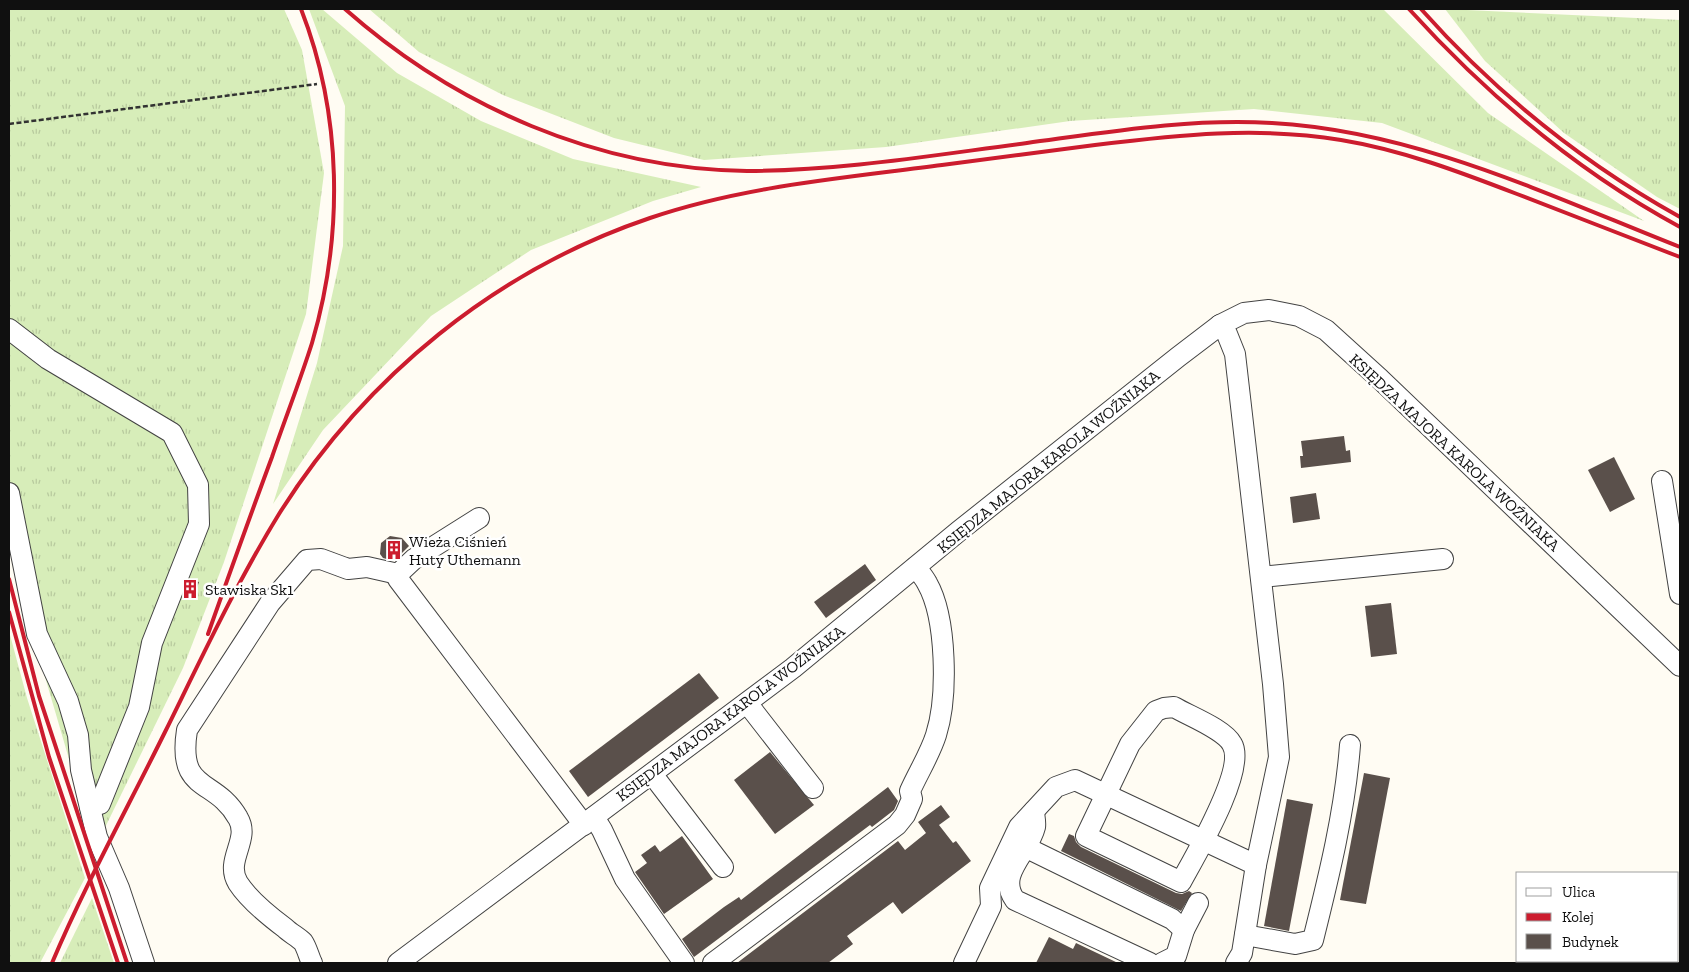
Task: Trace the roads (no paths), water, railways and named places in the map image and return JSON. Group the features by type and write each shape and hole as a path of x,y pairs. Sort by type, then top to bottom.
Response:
{"street":[{"name":"KSIĘDZA MAJORA KAROLA WOŹNIAKA","path":"398,963 793,668 916,567 1220,325 1244,313 1269,310 1299,316 1326,330 1380,379 1680,666"},
{"path":"1220,325 1227,334 1235,354 1261,577 1279,758 1256,865 1242,953 1236,963"},
{"path":"9,329 48,359 172,433 198,485 199,524 152,643 139,707 100,804 90,807"},
{"path":"1662,481 1680,594"},
{"path":"9,493 37,634 68,701 78,735 81,770 96,837 119,888 144,963"},
{"path":"398,574 414,559 479,518"},
{"path":"312,963 303,943 268,915 238,884 233,863 243,831 239,819 231,808 191,774 184,751 187,730 270,603 307,560 321,559 348,569 367,567 398,574"},
{"path":"1261,577 1443,560"},
{"path":"714,963 897,825 905,814 912,799 910,791 936,736 944,684 941,633 935,604 928,584 916,567"},
{"path":"398,574 398,579 589,821 602,830 625,879 684,963"},
{"path":"747,703 813,788"},
{"path":"1174,707 1226,736 1233,745 1236,756 1228,790 1182,882 1086,836 1106,794 1130,744 1156,712 1164,708 1174,707"},
{"path":"1245,935 1295,944 1313,940 1327,884 1347,780 1350,745"},
{"path":"652,774 723,867"},
{"path":"964,963 991,906 990,888 1019,827 1056,787 1074,780 1256,865"},
{"path":"1034,811 1036,826 1009,876 1009,891 1015,900 1150,963"},
{"path":"1025,847 1172,919 1184,930"},
{"path":"1162,963 1176,956 1184,930 1198,903"}],"railway":[{"path":"208,634 312,343 330,260 334,174 331,132 325,90 315,49 301,9"},
{"path":"345,9 388,44 434,75 481,103 531,126 583,145 637,159 691,167 747,171 782,170 887,162 1180,124 1211,122 1272,123 1325,128 1378,138 1430,152 1531,187 1680,247"},
{"path":"1409,9 1470,72 1535,130 1605,182 1680,227"},
{"path":"1421,9 1479,69 1542,124 1609,173 1680,217"},
{"path":"52,963 92,876 234,594 263,540 313,464 352,417 394,374 439,334 488,298 539,267 593,240 650,218 686,207 795,184 1126,141 1187,135 1279,133 1364,144 1430,162 1680,257"},
{"path":"9,579 39,696 127,963"},
{"path":"9,612 49,757 118,963"}],"place":[{"name":"Wieża Ciśnień Huty Uthemann","path":"394,550"},
{"name":"Stawiska Sk1","path":"190,589"}]}
